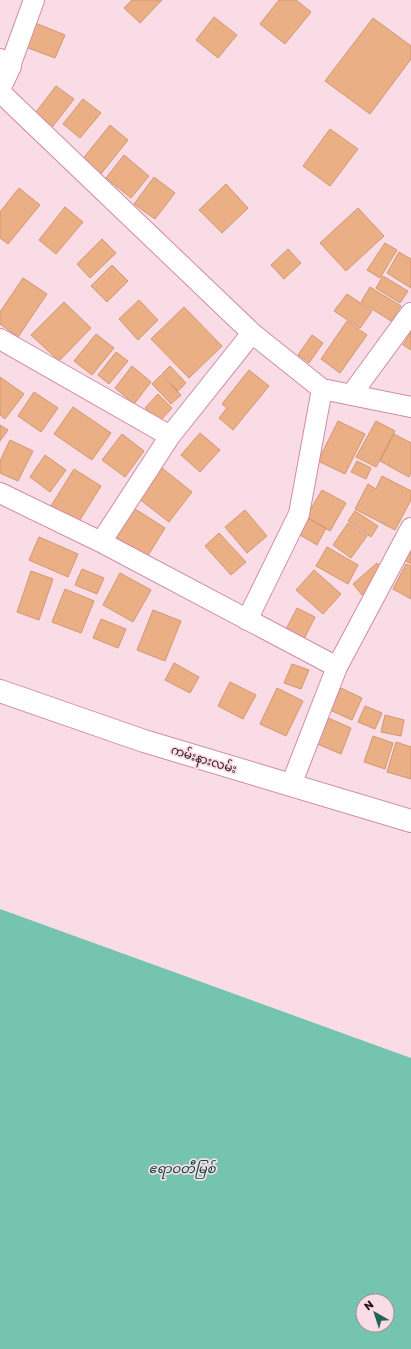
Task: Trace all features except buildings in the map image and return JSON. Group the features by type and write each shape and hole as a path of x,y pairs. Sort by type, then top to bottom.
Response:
{"street":[{"path":"0,87 5,63 34,0"},
{"path":"0,92 252,333 322,389 411,408"},
{"path":"351,395 411,314"},
{"path":"102,542 170,436 252,333"},
{"path":"0,339 170,436"},
{"path":"247,620 299,514 322,389"},
{"path":"0,494 102,542 337,667"},
{"path":"291,785 337,667 411,528"},
{"name":"ကမ်းနားလမ်း","path":"0,691 144,741 411,821"}],"water":[{"name":"ဧရာဝတီမြစ်","path":"0,909 411,1058 411,1349 0,1349"}]}
